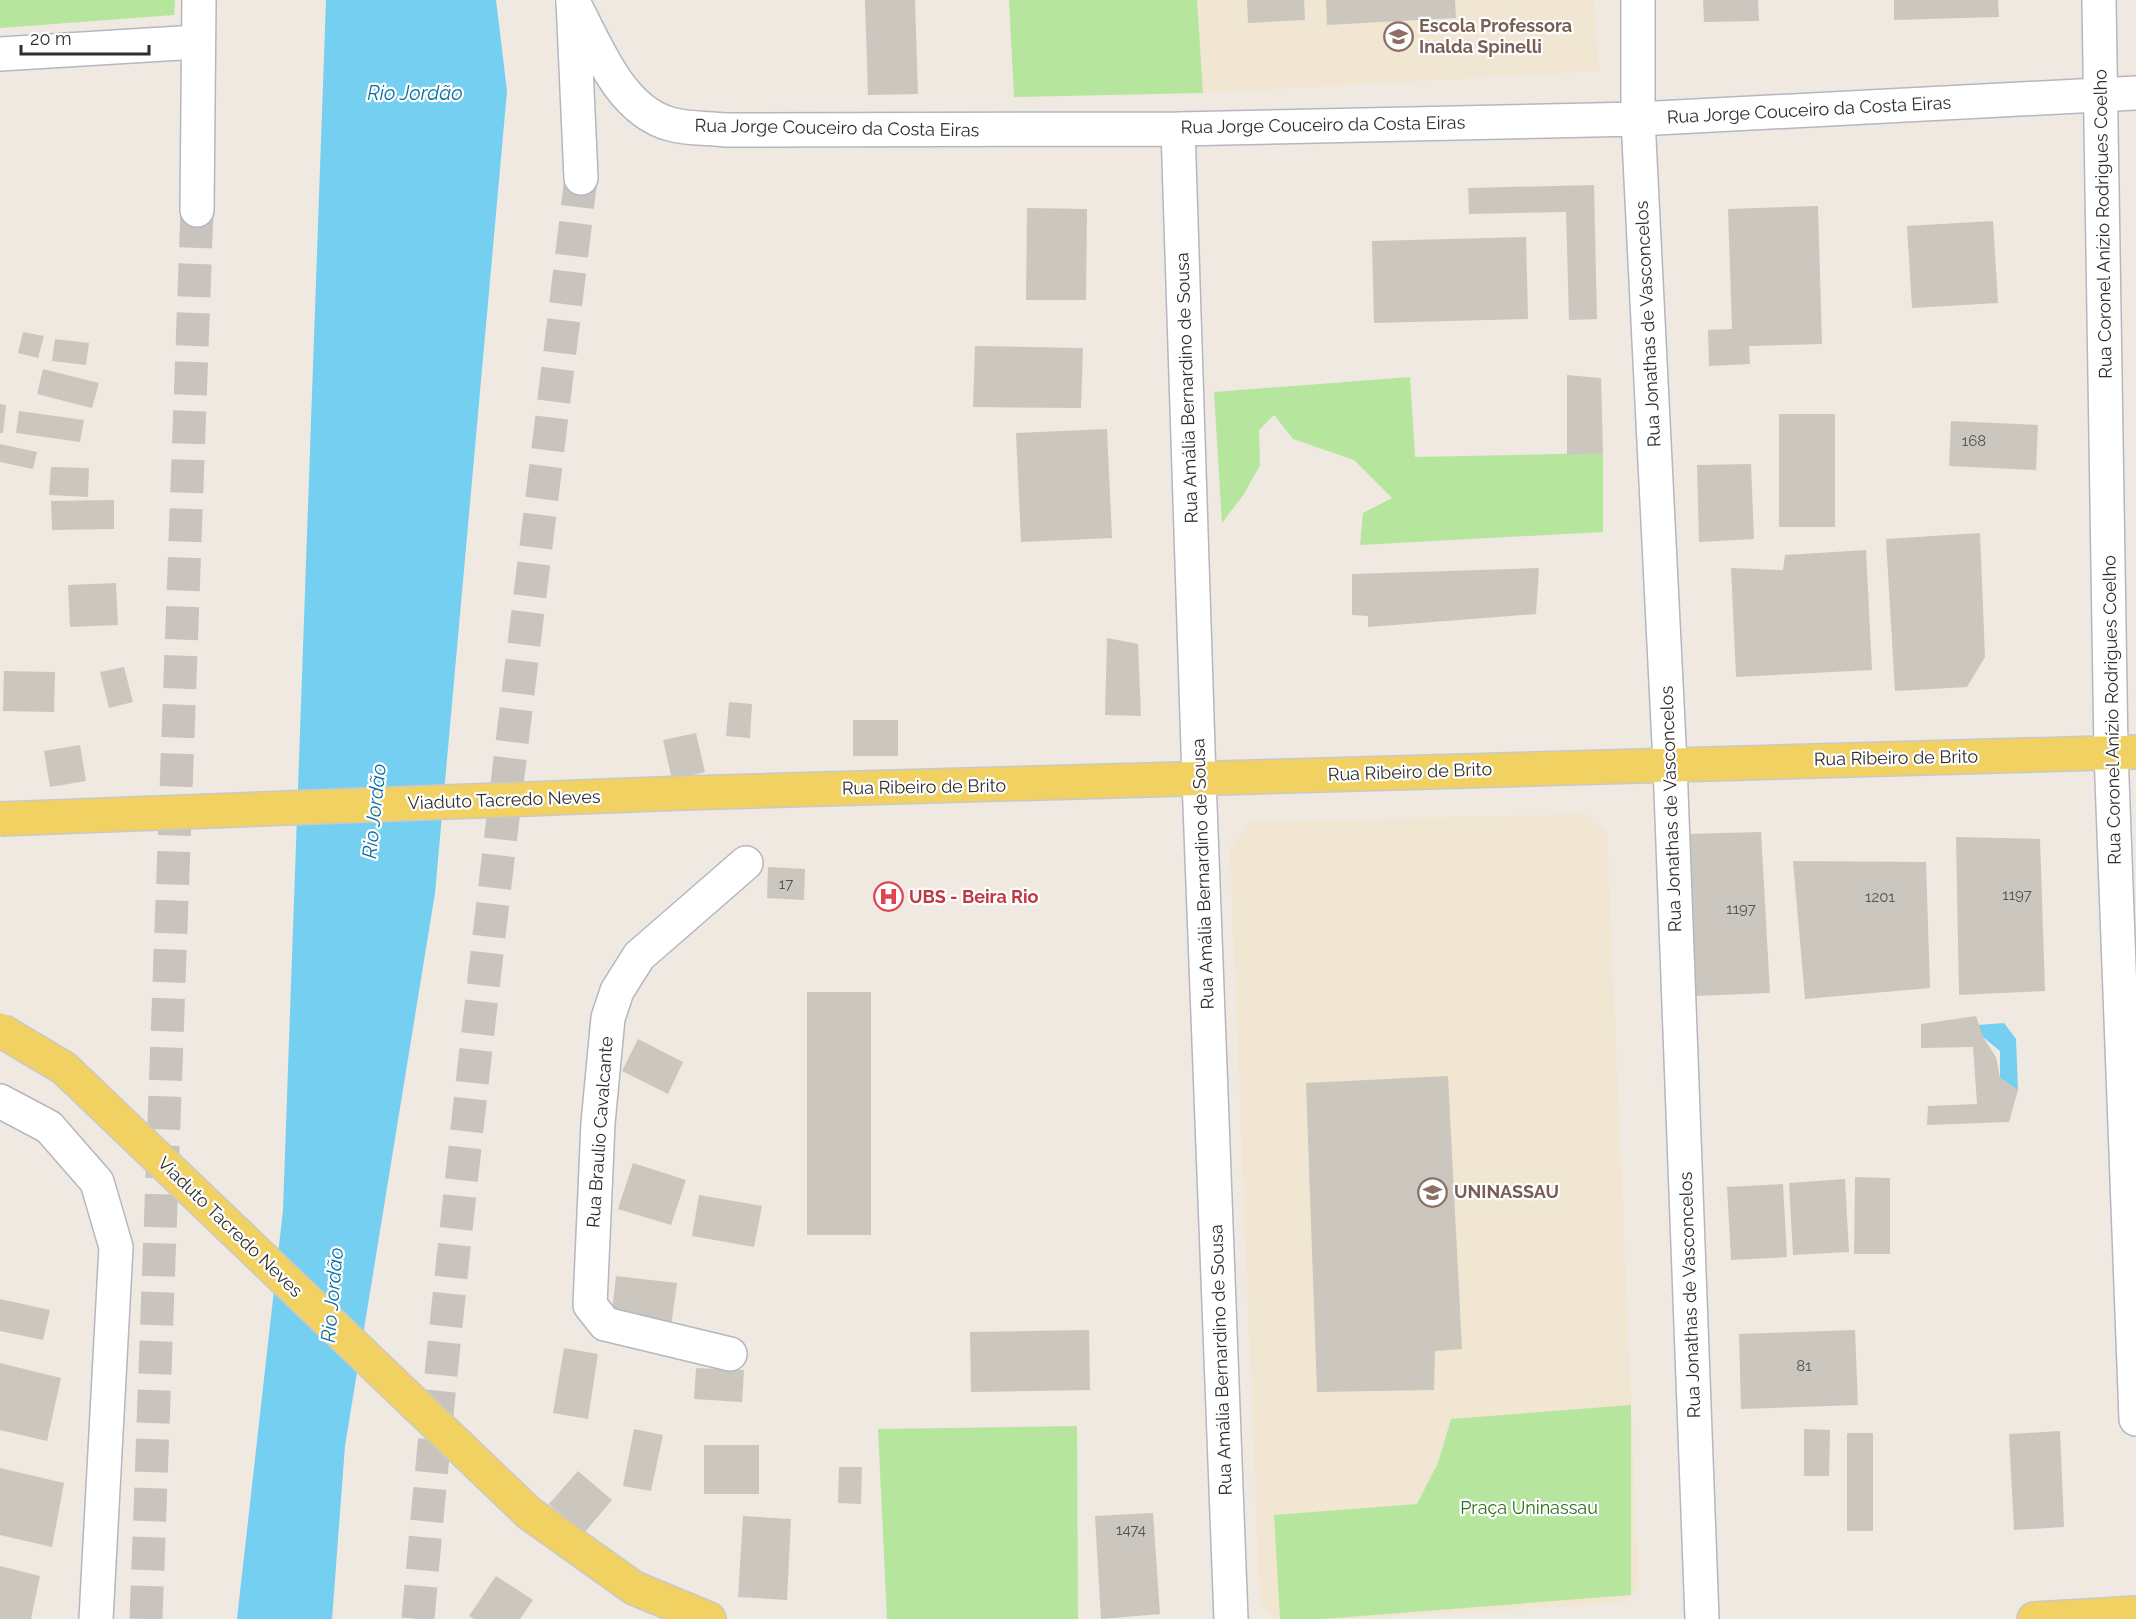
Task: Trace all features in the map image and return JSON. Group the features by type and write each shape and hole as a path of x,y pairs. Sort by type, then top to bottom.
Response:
{"main road":[{"name":"Rua Ribeiro de Brito","path":"684,793 2123,752"},
{"name":"Viaduto Tacredo Neves","path":"0,819 684,793"},
{"name":"Viaduto Tacredo Neves","path":"0,1030 64,1068 529,1513 634,1588 709,1619"},
{"path":"2034,1619 2136,1613"}],"street":[{"path":"197,210 199,0"},
{"name":"Rua Jonathas de Vasconcelos","path":"1638,0 1638,119 1670,764 1702,1619"},
{"name":"Rua Coronel Anízio Rodrigues Coelho","path":"2098,0 2123,752 2136,1419"},
{"path":"573,1 581,178"},
{"name":"Rua Jorge Couceiro da Costa Eiras","path":"573,1 607,64 633,104 670,124 725,130 1178,129 1638,119 2136,93"},
{"path":"0,54 197,42"},
{"name":"Rua Amália Bernardino de Sousa","path":"1178,129 1199,779 1232,1619"},
{"name":"Rua Braulio Cavalcante","path":"730,1353 605,1324 590,1305 598,1123 608,1018 617,991 639,956 746,863"},
{"path":"0,1101 50,1127 97,1182 116,1247 96,1619"}],"shaded area":[{"name":"Escola Professora Inalda Spinelli","path":"1197,0 1594,0 1599,71 1203,93"},
{"name":"UNINASSAU","path":"1585,814 1607,832 1639,1589 1622,1603 1338,1619 1276,1619 1260,1605 1230,849 1250,822"}],"green space":[{"path":"0,0 175,0 174,15 0,28"},
{"path":"1009,0 1197,0 1203,93 1014,97"},
{"path":"1410,377 1415,457 1603,453 1603,532 1360,545 1363,513 1392,498 1354,460 1293,439 1274,415 1259,430 1260,465 1244,494 1222,523 1214,392"},
{"name":"Praça Uninassau","path":"1631,1405 1631,1595 1322,1619 1280,1619 1274,1515 1417,1504 1438,1463 1451,1419"},
{"path":"1077,1426 1078,1619 887,1619 878,1429"}],"water":[{"name":"Rio Jordão","path":"326,0 496,0 507,91 435,893 345,1446 332,1619 237,1619 283,1210"},
{"path":"2004,1023 2016,1039 2018,1090 2000,1078 2000,1051 1983,1037 1978,1025"}],"building":[{"path":"865,0 915,0 918,94 868,95"},
{"path":"1247,0 1304,0 1305,20 1248,23"},
{"path":"1326,0 1455,0 1456,18 1327,25"},
{"path":"1703,0 1758,0 1759,21 1704,22"},
{"path":"1894,0 1998,0 1999,17 1894,20"},
{"path":"1594,185 1597,319 1569,320 1566,212 1469,214 1468,188"},
{"path":"1818,206 1822,344 1749,346 1750,364 1709,366 1708,330 1732,329 1728,209"},
{"path":"1027,208 1087,209 1086,300 1026,300"},
{"path":"1993,221 1998,303 1912,308 1907,226"},
{"path":"1526,237 1528,319 1374,323 1372,241"},
{"path":"23,332 44,336 38,358 18,353"},
{"path":"55,339 89,343 86,365 52,361"},
{"path":"975,346 1083,348 1081,408 973,407"},
{"path":"43,369 99,383 92,408 37,394"},
{"path":"1567,375 1601,378 1603,453 1567,455"},
{"path":"0,404 6,405 3,433 0,433"},
{"path":"19,411 84,420 80,442 16,433"},
{"path":"1779,414 1835,414 1835,527 1779,527"},
{"path":"1951,421 2038,425 2036,470 1949,466"},
{"path":"1107,429 1112,538 1021,542 1016,433"},
{"path":"0,444 37,452 33,469 0,462"},
{"path":"1751,464 1754,539 1699,542 1697,465"},
{"path":"51,467 89,468 88,497 49,495"},
{"path":"114,500 114,529 52,530 51,501"},
{"path":"1980,533 1985,657 1967,687 1895,691 1886,539"},
{"path":"1866,550 1872,670 1736,677 1731,568 1783,570 1785,555"},
{"path":"1539,568 1536,614 1368,627 1368,616 1352,615 1352,574"},
{"path":"116,583 118,625 70,627 68,585"},
{"path":"1107,638 1138,644 1141,716 1105,715"},
{"path":"124,667 133,702 109,708 100,672"},
{"path":"4,671 55,672 54,712 3,711"},
{"path":"729,702 752,704 750,738 726,736"},
{"path":"853,720 898,720 898,756 853,756"},
{"path":"696,733 705,772 672,780 663,740"},
{"path":"80,745 86,781 50,787 44,751"},
{"path":"1761,832 1770,993 1696,996 1688,834"},
{"path":"1956,837 2040,839 2045,991 1959,995"},
{"path":"1793,861 1926,862 1930,988 1805,999"},
{"path":"768,867 805,869 804,900 767,898"},
{"path":"807,992 871,992 871,1235 807,1235"},
{"path":"1976,1016 1983,1037 1996,1057 2000,1078 2018,1090 2009,1122 1927,1125 1928,1106 1977,1104 1973,1047 1921,1048 1921,1024"},
{"path":"638,1039 683,1062 668,1094 622,1071"},
{"path":"1448,1076 1462,1349 1435,1351 1434,1390 1317,1392 1306,1083"},
{"path":"633,1163 686,1180 671,1225 618,1209"},
{"path":"1855,1177 1890,1178 1890,1254 1854,1254"},
{"path":"1845,1179 1849,1252 1793,1255 1789,1183"},
{"path":"1783,1184 1787,1257 1731,1260 1727,1187"},
{"path":"699,1195 762,1206 754,1247 692,1236"},
{"path":"616,1276 677,1283 671,1327 611,1320"},
{"path":"0,1299 50,1310 43,1340 0,1331"},
{"path":"1089,1330 1090,1390 971,1392 970,1332"},
{"path":"1855,1330 1858,1405 1741,1409 1739,1334"},
{"path":"564,1348 598,1354 588,1419 553,1413"},
{"path":"0,1363 61,1378 47,1441 0,1430"},
{"path":"696,1368 744,1370 742,1402 694,1399"},
{"path":"634,1429 663,1435 651,1491 623,1486"},
{"path":"1804,1429 1830,1430 1829,1476 1804,1476"},
{"path":"2060,1431 2064,1527 2014,1530 2009,1434"},
{"path":"1847,1433 1873,1433 1873,1531 1847,1531"},
{"path":"704,1445 759,1445 759,1494 704,1494"},
{"path":"839,1467 862,1467 861,1504 838,1503"},
{"path":"0,1468 64,1483 52,1547 0,1535"},
{"path":"578,1471 612,1500 584,1533 549,1504"},
{"path":"1153,1513 1160,1614 1101,1619 1095,1516"},
{"path":"743,1516 791,1519 787,1600 738,1597"},
{"path":"0,1566 40,1576 31,1619 0,1619"},
{"path":"496,1576 533,1600 520,1619 474,1619 469,1616"}],"tunnel":[{"path":"418,1619 473,1078 581,178"},
{"path":"146,1619 197,210"}],"place":[{"name":"Escola Professora Inalda Spinelli","path":"1398,36"},
{"name":"UBS - Beira Rio","path":"888,897"},
{"name":"UNINASSAU","path":"1433,1192"}]}
